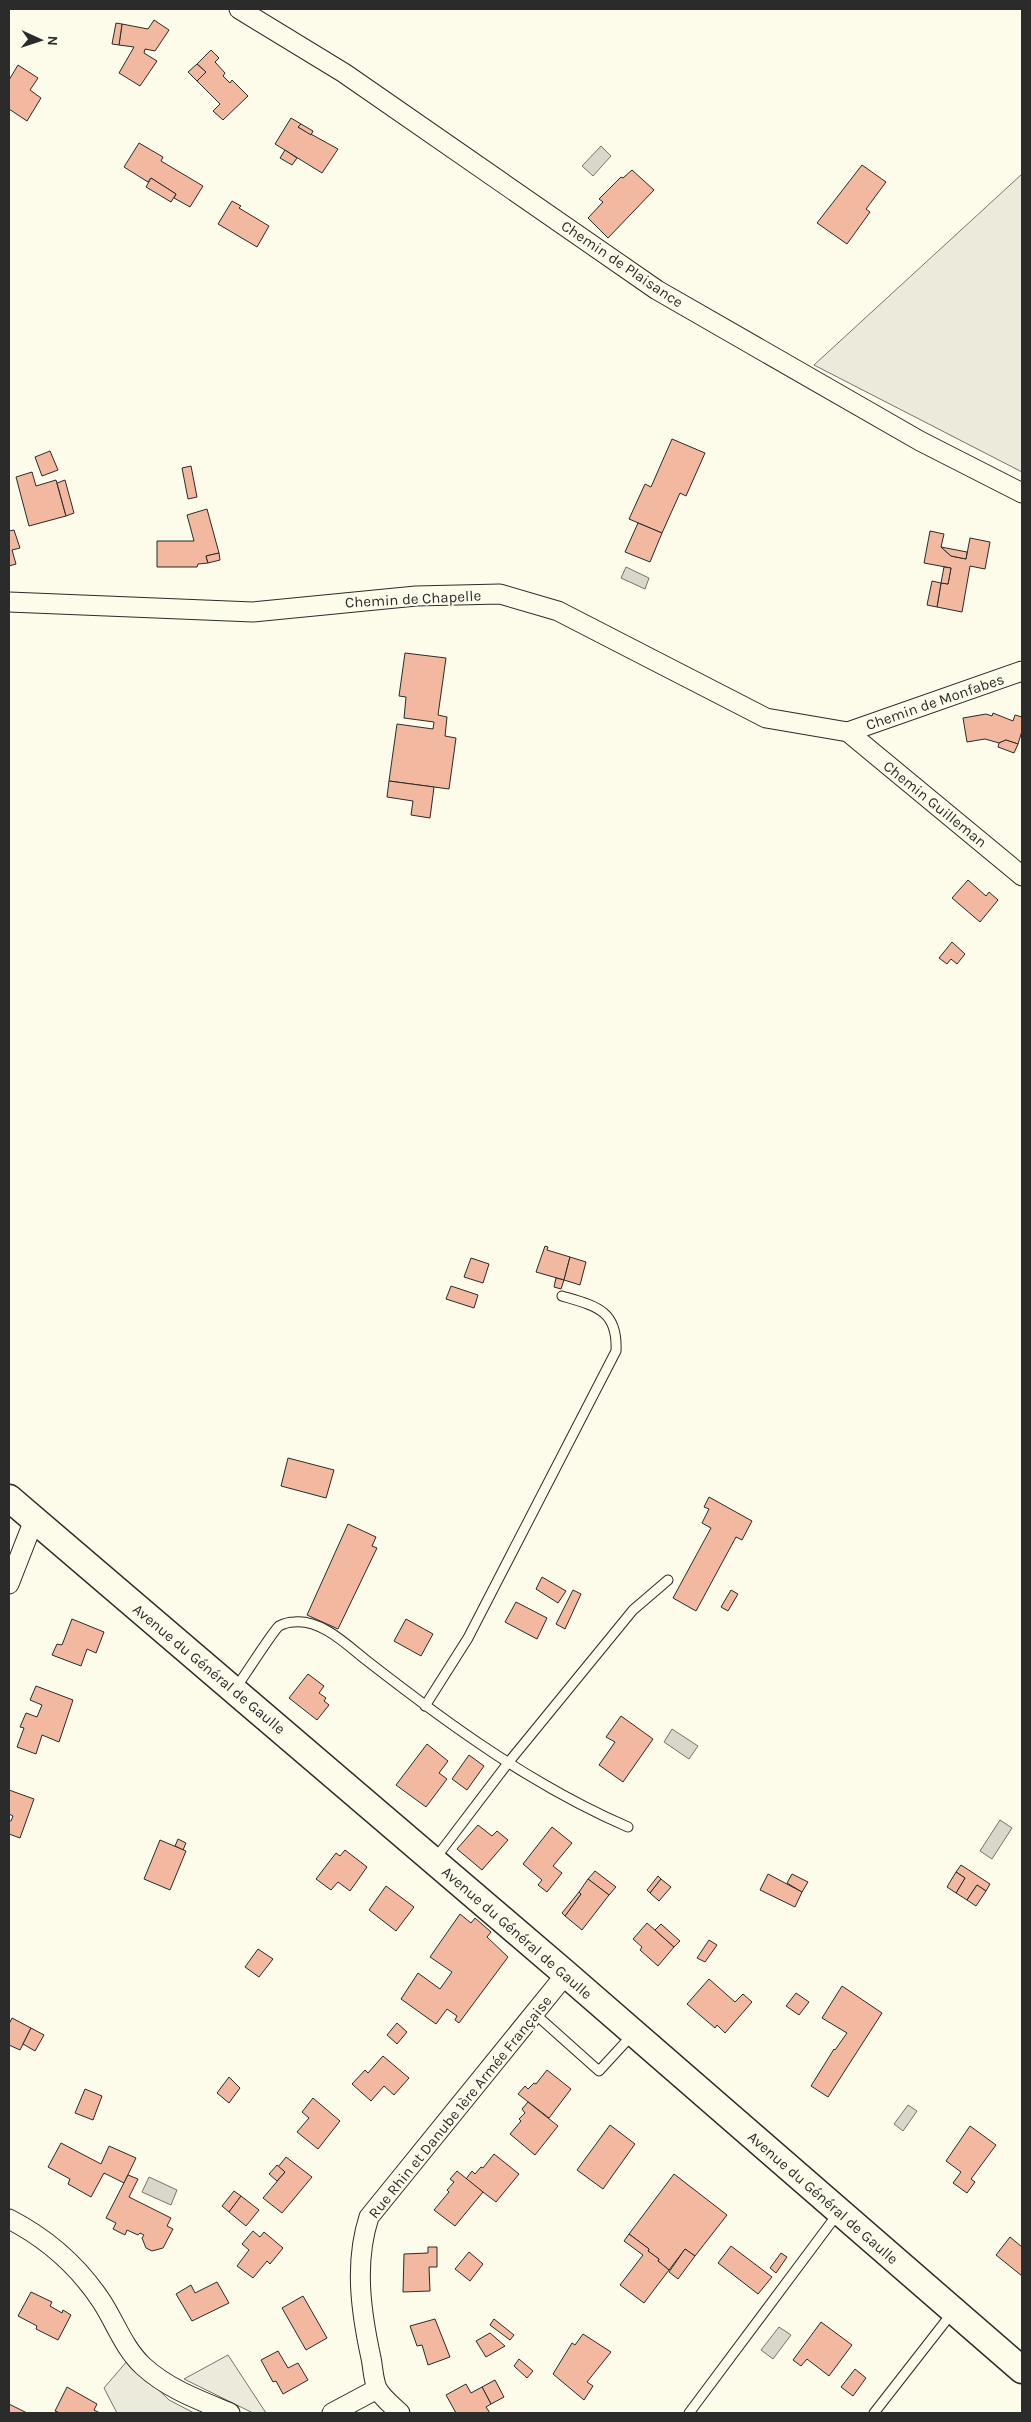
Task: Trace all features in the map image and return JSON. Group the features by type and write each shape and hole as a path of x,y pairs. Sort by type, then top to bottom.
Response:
{"main road":[{"name":"Avenue du Général de Gaulle","path":"9,1498 566,1974 1022,2370"}],"street":[{"name":"Chemin de Plaisance","path":"239,9 344,73 657,290 920,441 1022,493"},
{"name":"Chemin de Chapelle","path":"9,602 253,612 416,596 500,594 558,611 766,718 848,732"},
{"name":"Chemin de Monfabes","path":"848,732 1022,671"},
{"name":"Chemin Guilleman","path":"848,732 1022,876"},
{"path":"9,1584 34,1520"},
{"name":"Rue Rhin et Danube 1ère Armée Française","path":"377,2389 360,2296 362,2238 369,2217 566,1974"},
{"path":"9,2219 53,2246 77,2270 102,2302 128,2350 143,2366 171,2388 230,2413"},
{"path":"332,2413 377,2389 400,2413"}],"lane":[{"path":"425,1706 468,1638 616,1351 617,1334 609,1316 596,1306 562,1296"},
{"path":"434,1861 508,1763 633,1610 668,1580"},
{"path":"234,1691 278,1627 294,1622 313,1625 332,1634 425,1706 508,1763 593,1812 628,1827"},
{"path":"534,2013 599,2071 634,2033"},
{"path":"689,2413 839,2212"},
{"path":"874,2413 954,2311"}],"shaded area":[{"path":"601,146 611,156 593,176 582,166"},
{"path":"1022,174 1022,472 814,365"},
{"path":"626,567 649,578 645,589 621,578"},
{"path":"672,1729 698,1746 689,1759 664,1742"},
{"path":"1000,1820 1012,1828 992,1859 980,1851"},
{"path":"908,2105 917,2111 903,2131 894,2124"},
{"path":"149,2177 177,2190 171,2205 142,2192"},
{"path":"779,2327 791,2335 773,2359 761,2350"},
{"path":"228,2355 266,2413 253,2413 184,2379"},
{"path":"128,2360 169,2400 194,2413 117,2413 104,2388"}],"building":[{"path":"154,20 169,30 155,51 145,49 144,53 157,61 140,86 119,73 134,47 119,45 122,24 148,29"},
{"path":"116,23 122,24 119,45 112,44"},
{"path":"211,50 219,58 215,62 225,73 223,76 230,83 232,80 248,96 223,120 213,111 220,104 197,81 206,72 197,64"},
{"path":"197,64 206,72 197,81 188,72"},
{"path":"18,65 38,78 30,90 41,98 27,121 9,109 9,80"},
{"path":"291,118 301,124 298,127 338,149 322,173 275,144"},
{"path":"301,124 313,131 311,135 298,127"},
{"path":"139,143 163,157 161,161 203,186 190,207 174,198 176,194 151,178 148,182 124,167"},
{"path":"285,150 297,158 292,165 280,158"},
{"path":"862,165 886,182 866,209 870,212 847,244 817,223"},
{"path":"632,170 654,190 608,238 588,218 603,202 599,199 621,177 623,178"},
{"path":"151,178 176,194 171,202 146,187"},
{"path":"232,201 241,206 239,208 269,226 257,247 218,224"},
{"path":"672,439 705,453 686,496 680,493 662,533 629,519 645,484 651,487"},
{"path":"50,451 58,470 42,476 35,457"},
{"path":"191,466 197,497 188,499 182,468"},
{"path":"32,472 36,486 56,480 66,516 29,526 16,477"},
{"path":"65,480 74,513 66,516 57,483"},
{"path":"207,509 219,553 206,556 208,563 198,564 197,567 157,567 157,541 194,541 187,515"},
{"path":"638,523 662,533 650,562 625,552"},
{"path":"14,530 20,548 12,550 16,564 9,566 9,531"},
{"path":"930,531 944,534 941,547 951,556 966,559 970,538 990,542 985,569 970,566 962,612 937,607 941,583 948,584 951,568 924,563"},
{"path":"941,547 967,552 966,559 951,556"},
{"path":"219,553 220,560 208,563 206,556"},
{"path":"944,567 951,568 948,584 941,583"},
{"path":"932,581 941,583 937,607 927,605"},
{"path":"405,653 446,658 438,715 447,717 445,736 456,738 449,789 389,781 397,724 433,729 434,722 404,718 406,697 399,696"},
{"path":"993,713 1013,721 1015,715 1022,717 1022,731 1018,744 1006,740 999,743 985,739 967,742 963,718 986,714 992,716"},
{"path":"1006,740 1018,744 1014,753 998,747 999,743"},
{"path":"389,781 434,787 430,818 411,815 413,801 387,797"},
{"path":"968,880 986,896 989,892 998,900 980,922 952,898"},
{"path":"952,942 965,954 957,964 951,959 947,964 939,958"},
{"path":"545,1246 548,1247 547,1250 570,1257 564,1280 536,1272"},
{"path":"570,1257 586,1262 580,1285 564,1280"},
{"path":"471,1258 489,1264 483,1283 464,1277"},
{"path":"556,1278 564,1280 561,1289 554,1287"},
{"path":"451,1286 478,1295 474,1308 446,1299"},
{"path":"288,1458 334,1470 326,1498 281,1486"},
{"path":"709,1497 752,1521 742,1540 736,1537 696,1611 673,1598 711,1528 702,1523 709,1509 704,1507"},
{"path":"348,1524 376,1537 372,1546 377,1548 338,1629 307,1615"},
{"path":"542,1577 566,1591 558,1603 536,1589"},
{"path":"573,1590 581,1594 565,1629 556,1624"},
{"path":"731,1590 738,1594 728,1611 721,1607"},
{"path":"516,1602 547,1618 537,1639 505,1622"},
{"path":"72,1619 104,1632 96,1653 87,1649 81,1666 52,1655 57,1644 62,1645"},
{"path":"406,1619 433,1634 421,1656 394,1641"},
{"path":"308,1674 324,1686 319,1693 326,1698 324,1701 329,1705 317,1720 289,1698"},
{"path":"36,1686 73,1700 59,1742 42,1735 36,1754 17,1747 24,1728 20,1727 26,1713 37,1717 42,1705 30,1700"},
{"path":"621,1716 653,1739 623,1782 599,1765 615,1742 606,1737"},
{"path":"427,1744 448,1761 439,1773 447,1779 426,1807 396,1785"},
{"path":"469,1755 484,1766 467,1790 452,1779"},
{"path":"9,1790 34,1799 20,1838 9,1834 9,1821 11,1821 13,1816 9,1814"},
{"path":"478,1825 492,1836 497,1831 508,1840 482,1870 457,1849"},
{"path":"552,1827 572,1843 553,1866 562,1873 547,1892 538,1885 542,1880 523,1864"},
{"path":"178,1839 186,1843 183,1850 175,1846"},
{"path":"160,1840 186,1851 170,1890 144,1879"},
{"path":"345,1850 367,1867 350,1891 338,1882 331,1890 316,1879 336,1853 340,1856"},
{"path":"961,1865 990,1884 986,1891 977,1885 967,1900 956,1893 965,1878 956,1872"},
{"path":"595,1871 616,1887 609,1895 588,1879"},
{"path":"956,1872 965,1878 956,1893 947,1887"},
{"path":"768,1874 802,1892 795,1907 760,1890"},
{"path":"792,1874 808,1882 802,1892 787,1883"},
{"path":"658,1876 661,1879 650,1893 647,1890"},
{"path":"588,1879 609,1895 582,1930 565,1916 581,1894 579,1892"},
{"path":"661,1879 671,1887 659,1901 650,1893"},
{"path":"977,1885 986,1891 976,1906 967,1900"},
{"path":"386,1886 414,1907 396,1931 369,1910"},
{"path":"579,1892 581,1894 565,1916 562,1913"},
{"path":"460,1914 471,1923 475,1918 491,1932 487,1937 508,1957 459,2023 455,2020 457,2016 447,2009 436,2024 401,1999 418,1973 440,1989 452,1972 430,1957"},
{"path":"647,1923 674,1947 658,1966 640,1950 642,1947 633,1939"},
{"path":"661,1924 680,1941 674,1947 655,1930"},
{"path":"709,1940 717,1945 705,1962 697,1958"},
{"path":"258,1949 273,1959 259,1977 245,1967"},
{"path":"709,1979 735,2002 743,1994 752,2002 725,2033 717,2025 715,2028 687,2004"},
{"path":"842,1986 882,2013 828,2097 811,2086 834,2049 847,2033 822,2018"},
{"path":"796,1993 809,2002 799,2015 786,2006"},
{"path":"12,2018 31,2028 20,2050 9,2045 9,2024"},
{"path":"397,2023 407,2032 397,2044 387,2035"},
{"path":"31,2028 44,2035 35,2051 23,2044"},
{"path":"383,2056 409,2078 394,2095 384,2086 371,2101 352,2084 365,2070 368,2073"},
{"path":"547,2070 571,2089 549,2118 518,2094 525,2086 528,2089 534,2083 536,2084"},
{"path":"229,2077 240,2088 229,2103 217,2093"},
{"path":"85,2089 102,2096 93,2120 75,2113"},
{"path":"313,2098 340,2121 318,2149 297,2132 309,2118 302,2112"},
{"path":"528,2102 558,2126 535,2155 510,2134 521,2121 519,2119 525,2113 522,2109"},
{"path":"610,2125 635,2144 603,2189 577,2170"},
{"path":"970,2126 996,2145 971,2179 975,2182 967,2193 953,2183 961,2172 946,2161"},
{"path":"61,2143 101,2164 109,2146 136,2158 124,2183 104,2173 91,2197 68,2184 70,2179 48,2167"},
{"path":"494,2154 519,2174 496,2202 466,2179 472,2171 475,2174 481,2167 483,2168"},
{"path":"286,2157 312,2177 282,2213 263,2198 285,2172 278,2167"},
{"path":"277,2165 285,2172 277,2181 269,2174"},
{"path":"457,2171 483,2192 455,2226 434,2210 449,2192 447,2190 454,2182 450,2179"},
{"path":"674,2174 727,2215 695,2256 685,2249 669,2270 648,2251 649,2249 629,2234"},
{"path":"128,2175 138,2179 129,2197 171,2218 167,2226 173,2229 163,2248 152,2251 146,2248 142,2238 144,2235 140,2233 138,2235 127,2230 125,2235 113,2229 116,2223 106,2218"},
{"path":"234,2191 241,2196 229,2212 222,2206"},
{"path":"241,2196 259,2210 246,2226 229,2212"},
{"path":"253,2231 260,2237 264,2232 283,2248 270,2264 267,2261 253,2278 237,2266 249,2250 242,2244"},
{"path":"629,2234 649,2249 648,2251 669,2270 644,2303 620,2285 643,2255 624,2241"},
{"path":"1010,2237 1022,2247 1022,2276 996,2255"},
{"path":"731,2246 772,2277 758,2294 718,2263"},
{"path":"428,2247 437,2247 437,2267 429,2267 430,2291 403,2292 404,2254 428,2253"},
{"path":"685,2249 695,2256 678,2279 669,2272"},
{"path":"469,2252 483,2264 470,2281 455,2269"},
{"path":"781,2253 787,2257 776,2273 770,2268"},
{"path":"217,2282 229,2303 192,2321 176,2294 191,2285 195,2293"},
{"path":"31,2292 52,2302 50,2306 62,2313 63,2310 71,2315 58,2340 36,2329 37,2326 18,2316"},
{"path":"303,2296 327,2338 306,2350 282,2308"},
{"path":"435,2319 450,2357 428,2365 422,2345 417,2346 410,2326"},
{"path":"494,2319 514,2335 510,2340 490,2325"},
{"path":"821,2322 852,2345 829,2376 807,2359 801,2366 793,2360"},
{"path":"490,2333 505,2346 486,2357 476,2341"},
{"path":"583,2334 611,2352 587,2382 593,2386 584,2400 553,2374 572,2343 575,2345"},
{"path":"278,2351 288,2368 298,2363 308,2380 283,2394 276,2381 273,2382 261,2360"},
{"path":"519,2359 533,2371 527,2378 514,2366"},
{"path":"855,2369 866,2378 853,2396 841,2387"},
{"path":"495,2380 504,2397 491,2404 482,2387"},
{"path":"466,2384 471,2393 482,2387 491,2404 486,2407 490,2413 456,2413 446,2395"},
{"path":"67,2387 97,2404 94,2410 100,2413 60,2413 55,2411"},
{"path":"9,2404 27,2413 9,2413"}]}
